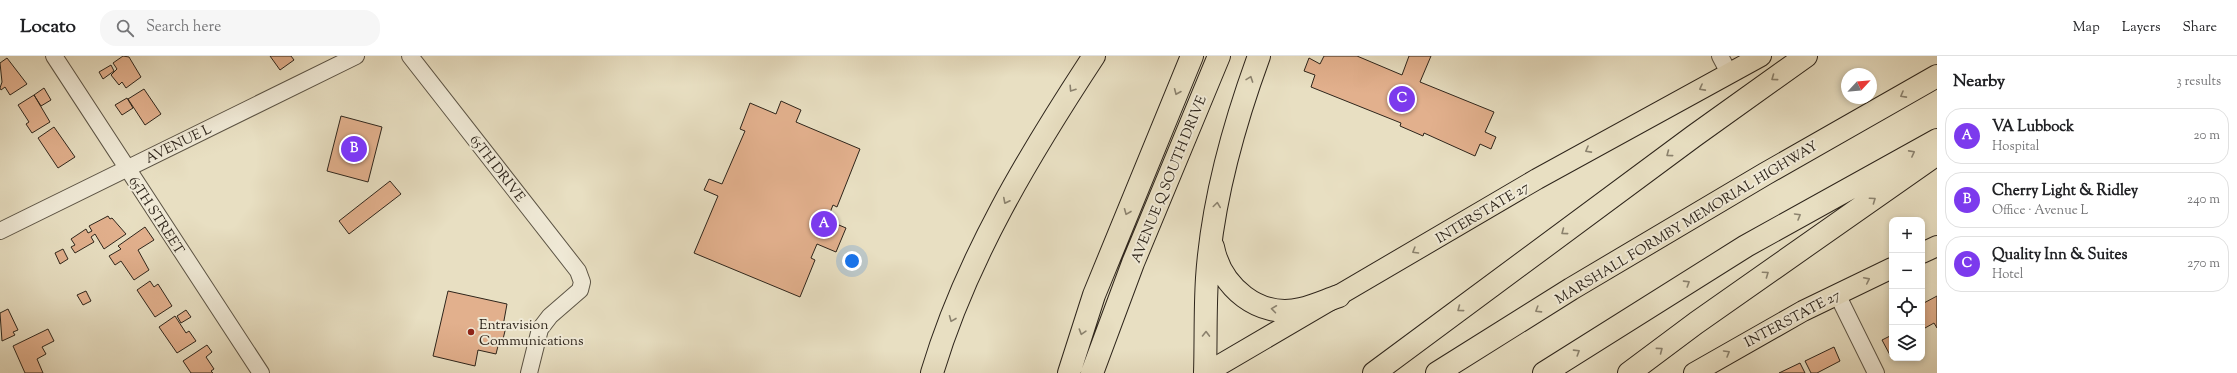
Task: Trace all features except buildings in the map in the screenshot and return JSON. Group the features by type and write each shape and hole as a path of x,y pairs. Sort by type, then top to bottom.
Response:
{"highway":[{"path":"932,373 968,279 988,236 1049,125 1094,56"},
{"name":"AVENUE Q SOUTH DRIVE","path":"1069,373 1094,295 1192,56"},
{"name":"AVENUE Q SOUTH DRIVE","path":"1092,373 1117,303 1219,56"},
{"path":"1206,373 1207,278 1212,240 1228,152 1258,56"},
{"path":"1374,373 1688,140 1806,56"},
{"name":"MARSHALL FORMBY MEMORIAL HIGHWAY","path":"1437,373 1571,289 1765,174 1937,76"},
{"path":"1544,373 1746,246 1937,140"},
{"path":"1629,373 1696,323 1937,154"},
{"path":"1212,240 1215,256 1226,278 1234,289 1256,304 1269,308 1286,310 1300,309 1339,296"}],"main road":[{"name":"INTERSTATE 27","path":"1206,373 1537,179 1724,65 1761,56"},
{"path":"1925,252 1937,246"},
{"name":"INTERSTATE 27","path":"1694,373 1733,349 1837,294 1889,269"}],"street":[{"name":"65TH STREET","path":"54,56 261,373"},
{"name":"AVENUE L","path":"0,232 356,56"},
{"name":"65TH DRIVE","path":"410,56 578,271 582,282 580,290 550,316 540,329 529,373"},
{"path":"1837,294 1876,373"}],"place":[{"name":"Quality Inn & Suites","path":"1402,99"},
{"name":"Cherry Light & Ridley","path":"354,149"},
{"name":"VA Lubbock","path":"824,224"},
{"name":"Entravision Communications","path":"471,332"}]}
